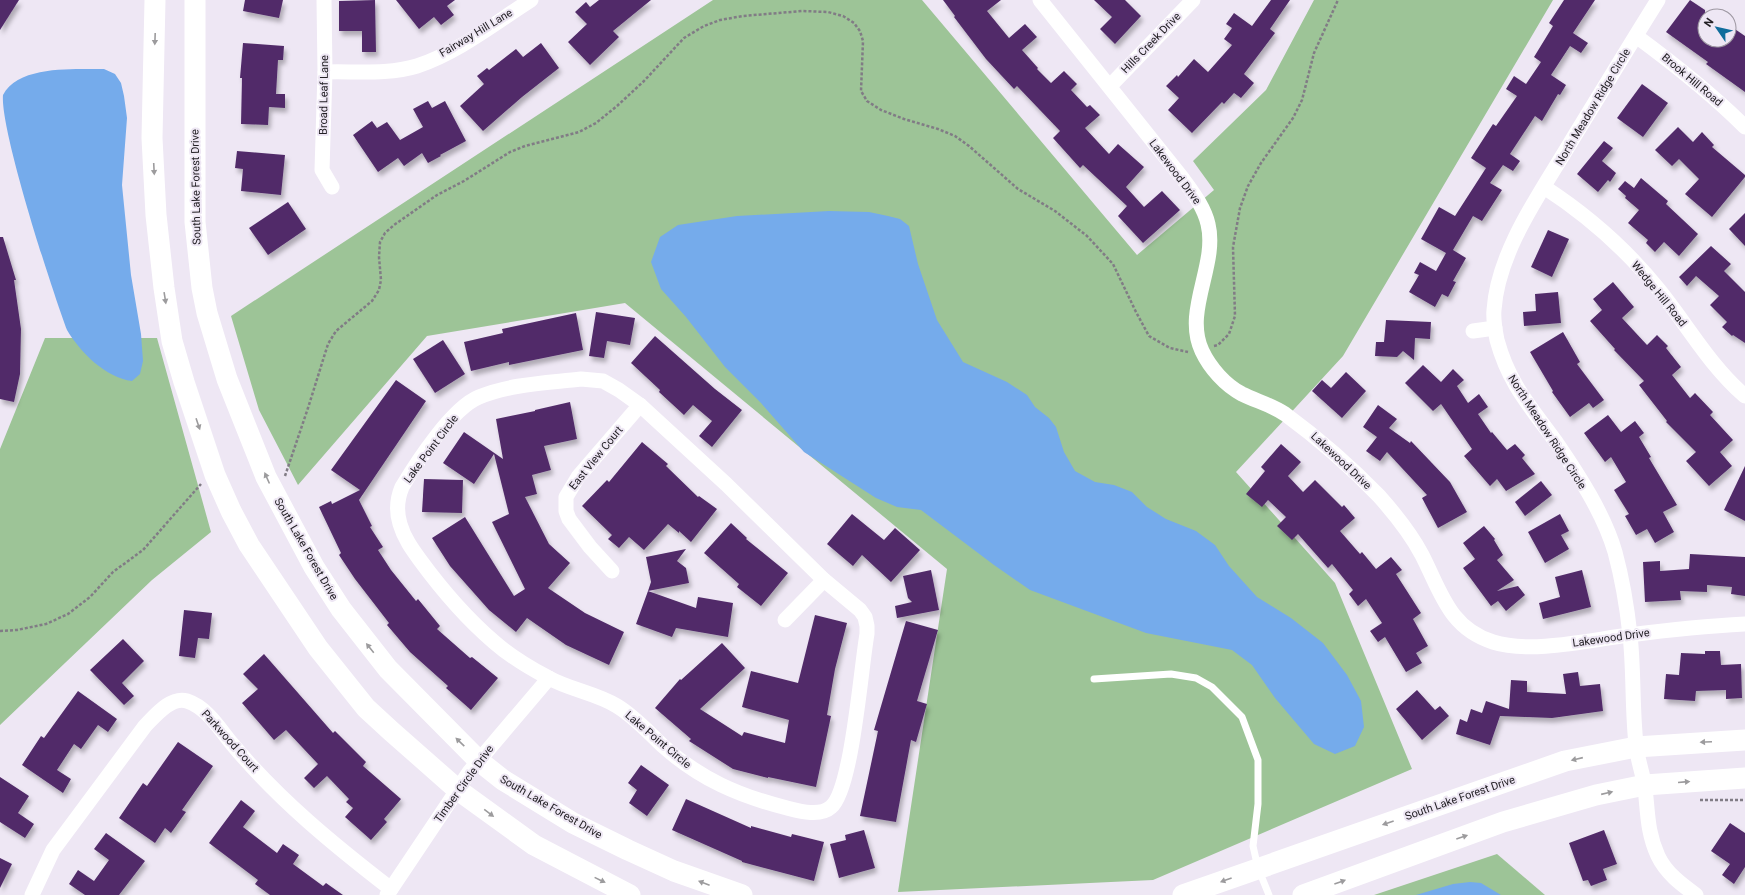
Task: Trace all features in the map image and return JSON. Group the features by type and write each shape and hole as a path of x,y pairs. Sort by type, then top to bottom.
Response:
{"main road":[{"path":"155,0 152,138 156,215 164,288 174,348 215,475 231,511 249,545 318,648 366,708 417,755 458,790 534,845 630,895"},
{"name":"South Lake Forest Drive","path":"195,0 195,222 207,313 227,379 266,477 314,567 340,609 388,669 479,761 512,786 580,826 674,871 742,895"},
{"name":"South Lake Forest Drive","path":"1183,895 1544,768 1580,758 1636,747 1745,740"},
{"path":"1303,895 1503,822 1596,795 1645,785 1745,778"}],"street":[{"name":"Broad Leaf Lane","path":"324,0 325,72 322,170 332,188"},
{"name":"Fairway Hill Lane","path":"325,72 389,71 416,66 446,54 531,0"},
{"name":"Lakewood Drive","path":"1040,0 1183,179 1203,210 1208,224 1209,252 1198,306 1196,332 1202,353 1220,377 1229,386 1242,394 1272,407 1306,429 1342,460 1379,497 1410,535 1422,554 1447,606 1456,619 1466,629 1479,637 1505,645 1540,646 1700,626 1745,624"},
{"name":"Hills Creek Drive","path":"1110,86 1193,0"},
{"name":"North Meadow Ridge Circle","path":"1658,0 1544,187 1512,244 1500,273 1493,312 1494,328 1506,368 1517,389 1557,444 1583,485 1605,526 1614,549 1619,569 1630,635 1636,747 1645,785 1648,828 1658,856 1667,870 1680,884 1696,895"},
{"name":"Brook Hill Road","path":"1636,36 1704,89 1745,127"},
{"name":"Wedge Hill Road","path":"1544,187 1572,206 1600,228 1634,262 1659,290 1727,381 1745,396"},
{"path":"1473,331 1494,328"},
{"name":"Lake Point Circle","path":"581,379 596,379 619,390 640,405 726,484 824,580 860,610 865,617 867,626 848,766 839,798 831,807 824,811 813,812 792,809 728,790 708,780 686,765 662,745 634,718 619,707 604,699 574,689 549,678 515,658 494,642 468,618 435,580 404,535 399,522 397,507 398,497 410,473 447,423 462,408 479,397 510,388 581,379"},
{"name":"East View Court","path":"612,571 590,547 569,519 566,511 566,497 578,477 640,405"},
{"path":"785,620 824,580"},
{"name":"Timber Circle Drive","path":"389,892 479,761 549,678"},
{"name":"Parkwood Court","path":"32,895 53,850 145,726 157,713 169,704 180,701 187,701 205,712 234,746 288,802 334,845 389,892"}],"lane":[{"path":"1094,679 1171,674 1196,678 1212,687 1242,717 1258,760 1258,804 1253,846 1258,868 1269,895"}],"path":[{"path":"1212,347 1218,345 1229,334 1235,316 1233,248 1240,208 1248,186 1261,163 1293,118 1302,100 1314,53 1338,0"},
{"path":"283,482 328,344 336,331 372,301 379,290 381,280 379,257 380,242 385,233 394,224 437,195 464,181 510,152 525,146 579,132 596,123 644,81 684,38 704,26 720,20 743,16 788,11 828,12 843,16 854,23 860,31 864,42 861,91 867,101 881,110 904,119 938,128 955,136 969,146 1018,189 1055,211 1087,236 1113,264 1149,336 1170,348 1192,353"},
{"path":"0,631 17,630 46,624 68,614 90,597 113,572 143,550 204,480"},
{"path":"1699,800 1745,800"}],"green space":[{"path":"713,0 922,0 1137,255 1214,190 1193,161 1266,90 1314,0 1553,0 1343,356 1236,472 1335,583 1412,769 1153,880 898,892 947,569 625,303 427,336 298,485 259,410 231,316"},
{"path":"45,338 157,338 211,532 152,580 0,725 0,449"},
{"path":"1497,854 1545,895 1374,895"}],"water":[{"path":"64,69 104,69 115,74 121,83 127,118 122,185 131,275 141,334 143,361 140,374 132,381 113,375 95,363 79,347 67,330 28,211 4,114 3,95 9,86 28,75"},
{"path":"829,211 869,212 900,219 909,226 918,264 937,320 963,362 1007,382 1027,395 1035,407 1049,418 1056,427 1064,452 1075,471 1095,482 1114,485 1132,492 1147,507 1166,519 1196,531 1215,545 1229,566 1257,597 1291,618 1323,643 1347,675 1361,701 1364,727 1355,746 1335,754 1314,744 1275,698 1252,665 1232,650 1146,633 1030,590 921,510 897,507 876,498 804,452 761,403 725,367 686,317 661,289 651,262 660,237 678,225 737,216"},
{"path":"1470,882 1481,883 1501,895 1416,895 1453,884"}],"building":[{"path":"0,0 19,0 0,30"},
{"path":"245,0 283,0 279,18 243,11"},
{"path":"375,0 376,52 362,52 362,31 339,31 339,1"},
{"path":"396,0 455,0 447,6 454,15 441,25 434,17 419,29"},
{"path":"599,0 651,0 613,31 619,37 590,65 568,42 587,24 575,12 586,2 590,7"},
{"path":"943,0 1001,0 987,11 1009,38 1025,24 1037,37 1022,50 1038,68 1037,69 1051,83 1064,71 1077,84 1071,90 1087,107 1090,105 1100,115 1085,128 1109,154 1118,144 1144,167 1126,187 1144,207 1162,191 1180,210 1143,243 1118,216 1127,206 1083,165 1080,168 1053,138 1060,131 1017,86 1014,89 986,59"},
{"path":"1094,0 1125,0 1141,16 1115,44 1100,29 1112,17"},
{"path":"1271,0 1290,0 1270,29 1275,33 1244,74 1254,83 1241,98 1234,93 1224,104 1222,102 1192,133 1168,110 1179,98 1166,86 1177,75 1178,77 1194,59 1208,72 1232,45 1224,39 1232,28 1226,24 1234,13 1252,26"},
{"path":"1564,0 1595,0 1573,33 1588,43 1581,53 1570,46 1551,75 1566,85 1560,95 1558,94 1542,121 1535,116 1510,154 1520,161 1513,171 1503,165 1490,183 1502,190 1482,221 1473,216 1453,250 1466,258 1453,281 1456,282 1448,297 1442,294 1435,307 1409,292 1419,275 1414,273 1420,262 1436,271 1446,253 1421,239 1439,207 1455,216 1486,168 1471,158 1493,124 1496,126 1517,96 1506,89 1514,76 1526,84 1541,62 1534,57 1553,26 1549,23"},
{"path":"1690,0 1702,8 1697,8 1697,48 1737,48 1737,30 1745,36 1745,92 1706,64 1708,62 1666,32"},
{"path":"243,43 284,46 283,60 278,60 276,94 285,94 285,108 269,107 268,125 241,124 242,78 240,78"},
{"path":"541,43 559,68 522,97 483,131 460,106 484,84 477,76 487,68 489,70 516,49 523,57"},
{"path":"1642,84 1668,103 1643,137 1617,118"},
{"path":"428,101 432,108 445,101 466,141 428,163 422,153 404,166 398,158 378,172 353,135 372,121 377,128 387,122 400,140 423,127 413,109"},
{"path":"1678,127 1693,142 1702,132 1714,145 1712,147 1745,175 1745,177 1712,217 1685,194 1699,179 1679,159 1672,166 1655,150"},
{"path":"1604,141 1613,148 1602,161 1616,173 1610,182 1608,180 1598,192 1577,174"},
{"path":"237,151 285,155 281,195 241,191 243,169 235,168"},
{"path":"1641,178 1668,201 1666,204 1698,234 1679,256 1664,242 1655,252 1646,243 1648,240 1628,223 1639,210 1625,198 1626,196 1618,189 1625,181 1634,188"},
{"path":"288,202 306,229 268,255 249,228"},
{"path":"1745,213 1745,246 1729,229"},
{"path":"1548,230 1569,239 1552,277 1531,267"},
{"path":"0,237 3,237 16,280 14,280 21,329 20,374 14,402 0,399"},
{"path":"1711,246 1731,264 1724,271 1745,292 1745,343 1733,335 1732,336 1722,327 1727,322 1710,305 1719,296 1696,276 1687,286 1679,277"},
{"path":"1613,282 1634,307 1622,318 1647,345 1657,335 1668,346 1666,348 1681,367 1672,375 1690,398 1695,393 1713,412 1710,415 1733,440 1720,452 1732,466 1709,486 1686,461 1696,452 1666,422 1667,421 1639,385 1644,381 1614,350 1615,349 1590,321 1602,310 1593,299"},
{"path":"1558,292 1561,323 1524,326 1523,312 1536,311 1535,294"},
{"path":"596,312 635,318 630,345 607,341 604,358 589,356"},
{"path":"576,313 583,350 509,365 509,362 471,371 464,342 503,333 502,329"},
{"path":"1386,320 1431,322 1430,339 1415,338 1414,360 1403,351 1397,357 1375,356 1376,342 1384,342"},
{"path":"1563,332 1580,362 1577,364 1604,400 1593,408 1589,403 1570,417 1552,392 1553,391 1530,352"},
{"path":"655,336 715,389 742,410 712,447 699,436 712,421 693,405 684,415 631,363"},
{"path":"443,340 465,374 435,393 413,359"},
{"path":"1423,365 1441,382 1453,369 1464,380 1457,386 1468,403 1479,394 1488,407 1478,414 1491,433 1492,432 1507,450 1515,444 1525,455 1522,458 1535,474 1506,491 1497,479 1490,486 1464,456 1472,449 1441,404 1433,411 1405,383"},
{"path":"1346,372 1366,391 1342,418 1312,391 1322,380 1331,388"},
{"path":"396,380 426,401 359,500 372,526 370,527 383,547 378,550 391,570 416,601 418,599 440,626 437,629 470,658 472,657 498,678 471,710 446,688 448,686 410,652 387,625 389,623 355,579 339,555 341,553 319,507 331,501 332,504 360,490 331,470"},
{"path":"570,402 577,439 544,446 551,470 532,475 537,494 525,497 549,544 570,563 548,588 585,613 624,632 609,665 566,645 527,618 516,632 489,610 450,566 432,538 465,517 514,596 525,589 492,522 509,514 494,454 474,484 443,463 464,432 503,459 496,419"},
{"path":"1378,405 1397,419 1389,428 1410,443 1411,441 1450,482 1467,512 1438,528 1422,498 1427,495 1387,452 1380,461 1366,451 1377,437 1363,427"},
{"path":"1608,415 1621,432 1635,421 1644,433 1639,437 1651,457 1649,458 1677,505 1663,512 1674,532 1655,543 1647,529 1636,535 1625,516 1629,514 1614,490 1626,482 1611,457 1605,462 1584,433"},
{"path":"642,442 668,464 666,466 698,497 699,496 717,509 691,542 679,531 679,533 668,524 644,550 629,537 619,548 608,539 612,535 582,506 607,480 609,482"},
{"path":"1281,444 1301,462 1288,476 1303,492 1315,480 1342,507 1344,505 1355,518 1340,531 1360,554 1362,552 1376,569 1391,557 1402,570 1396,574 1421,613 1413,619 1428,646 1416,653 1422,663 1406,672 1385,637 1378,642 1370,631 1382,623 1366,599 1358,606 1349,594 1353,590 1332,564 1328,568 1298,534 1292,540 1277,526 1286,517 1268,500 1262,507 1246,494 1265,471 1261,467"},
{"path":"1745,466 1745,521 1724,510"},
{"path":"424,479 463,480 462,513 422,512"},
{"path":"1541,481 1552,495 1525,516 1515,502"},
{"path":"852,514 884,540 895,528 920,550 891,582 862,555 853,566 827,544"},
{"path":"1560,514 1569,531 1561,535 1569,549 1545,563 1528,532"},
{"path":"731,523 747,538 746,539 788,573 761,606 737,587 739,584 704,553"},
{"path":"1484,526 1495,539 1494,540 1503,555 1497,560 1514,580 1497,591 1518,586 1525,595 1506,611 1498,601 1491,606 1463,568 1475,559 1463,543"},
{"path":"686,549 677,561 686,568 689,583 648,591 651,582 646,557"},
{"path":"1690,554 1745,557 1745,596 1731,594 1732,587 1707,585 1707,592 1680,591 1681,600 1645,602 1643,562 1660,561 1660,571 1689,569"},
{"path":"931,570 939,610 897,618 895,606 912,602 908,598 903,576"},
{"path":"1582,570 1591,607 1543,619 1539,603 1560,597 1555,577"},
{"path":"648,591 696,608 698,597 733,603 728,637 676,628 672,637 636,624"},
{"path":"184,610 212,613 209,639 198,638 195,658 179,656"},
{"path":"815,615 847,623 835,669 827,715 831,716 816,787 768,778 733,769 689,741 691,739 655,708 680,679 681,680 722,643 745,668 700,709 742,736 744,732 785,743 789,720 742,707 751,671 798,683"},
{"path":"906,621 938,630 917,701 927,704 916,742 911,740 896,822 860,816 878,731 874,730"},
{"path":"123,639 144,661 122,683 134,696 124,705 90,670"},
{"path":"1705,651 1720,651 1721,665 1741,664 1742,698 1726,699 1726,690 1696,691 1695,701 1664,699 1666,674 1679,675 1681,653 1705,654"},
{"path":"264,654 333,733 335,731 366,762 363,766 401,799 384,819 387,822 371,840 345,817 353,808 346,802 349,799 327,776 314,788 304,778 318,764 286,730 274,740 242,703 258,689 243,674"},
{"path":"1578,672 1580,686 1600,684 1603,711 1552,718 1500,716 1490,745 1456,734 1460,719 1467,722 1471,709 1482,713 1486,701 1509,709 1511,680 1527,681 1527,692 1566,694 1563,674"},
{"path":"1417,690 1435,710 1440,706 1449,716 1422,740 1396,709"},
{"path":"78,691 117,719 108,732 98,725 81,749 74,744 57,770 71,779 63,793 22,765 41,736 44,738"},
{"path":"178,742 213,766 182,810 186,812 171,833 165,828 155,843 119,818 143,783 147,786"},
{"path":"641,765 669,785 647,816 629,803 637,790 628,783"},
{"path":"0,777 29,796 18,813 34,824 25,838 0,822"},
{"path":"686,799 751,828 751,826 791,837 792,834 824,842 814,881 742,862 672,830"},
{"path":"241,800 255,811 243,827 277,853 283,844 299,855 293,864 323,886 326,883 343,895 270,895 255,884 258,880 209,843"},
{"path":"1730,823 1745,833 1745,867 1734,884 1722,875 1730,864 1711,851"},
{"path":"864,830 875,868 839,878 830,844 846,840 845,835"},
{"path":"1604,830 1617,864 1603,869 1607,880 1591,886 1588,880 1583,881 1569,843"},
{"path":"106,833 145,861 119,895 85,895 69,884 78,870 94,881 109,860 94,849"},
{"path":"0,858 12,864 0,888"}]}
